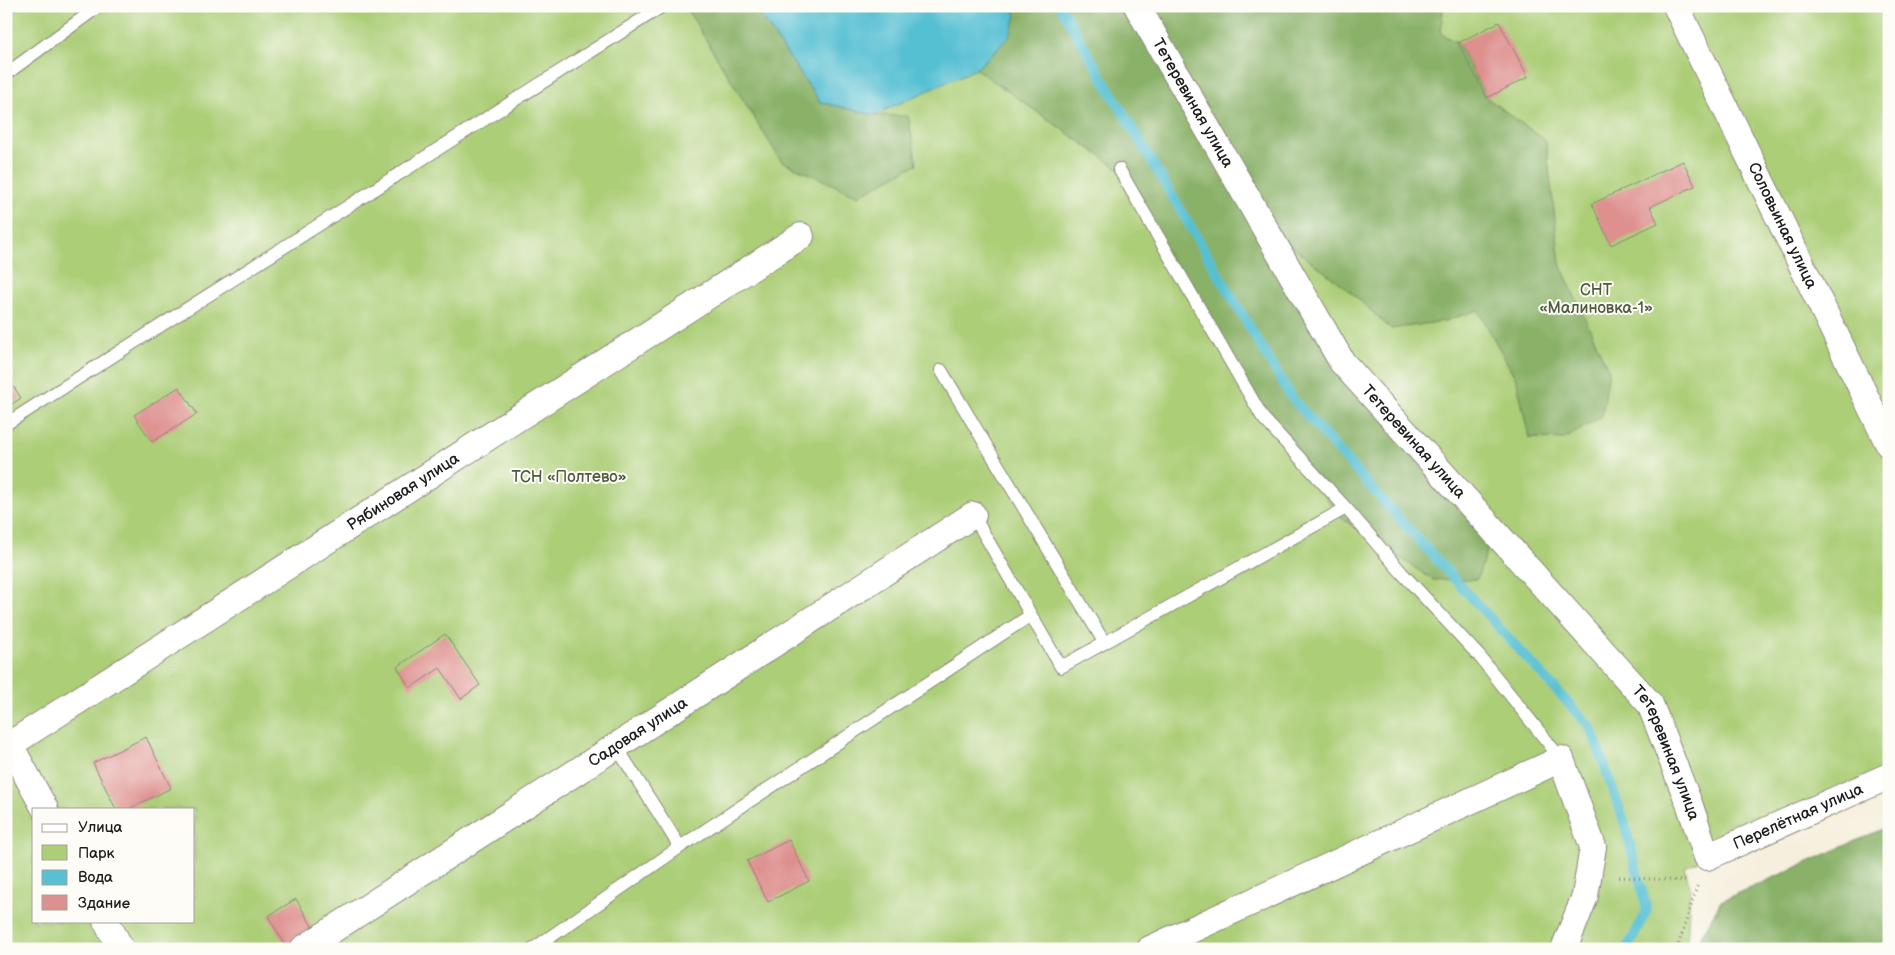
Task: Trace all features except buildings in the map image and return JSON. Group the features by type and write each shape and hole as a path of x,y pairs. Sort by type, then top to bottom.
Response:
{"street":[{"name":"Тетеревиная улица","path":"1137,6 1342,362 1650,704 1690,806 1707,857"},
{"name":"Соловьиная улица","path":"1676,6 1889,445"},
{"name":"Рябиновая улица","path":"8,746 801,236"},
{"name":"Садовая улица","path":"303,949 972,515"},
{"path":"8,746 44,808"},
{"path":"1150,949 1561,759 1593,847 1585,896 1564,949"},
{"name":"Перелётная улица","path":"1707,857 1889,776"},
{"path":"107,922 121,949"}],"lane":[{"path":"6,74 99,6"},
{"path":"6,424 661,7"},
{"path":"1119,169 1263,418 1480,658 1561,759"},
{"path":"941,370 1104,642"},
{"path":"972,515 1062,666 1346,508"},
{"path":"532,949 680,847 1031,615"},
{"path":"616,746 680,847"}],"path":[{"path":"1627,877 1699,882 1678,949"}],"green space":[{"name":"ТСН «Полтево»","path":"6,6 1889,6 1889,776 1685,867 1690,888 1687,949 6,949"},
{"path":"685,6 754,6 820,102 874,115 908,116 917,164 858,196 781,161"},
{"path":"1012,6 1443,6 1441,34 1458,43 1487,98 1546,141 1560,264 1609,371 1602,416 1565,439 1529,438 1517,381 1478,310 1445,321 1391,329 1353,294 1263,224 1342,362 1494,531 1477,579 1433,580 1344,520 1263,418 1119,169 976,69 997,49 1009,33 1013,25 1014,16"},
{"path":"1889,826 1889,949 1694,949 1721,901"}],"water":[{"path":"754,6 1012,6 1016,16 1009,37 976,69 874,115 820,102"}],"waterway":[{"path":"6,12 15,6"},
{"path":"1060,6 1291,397 1374,491 1591,728 1624,821 1647,910 1627,949"}],"park label":[{"name":"СНТ «Малиновка-1»","path":"1596,299"}]}
